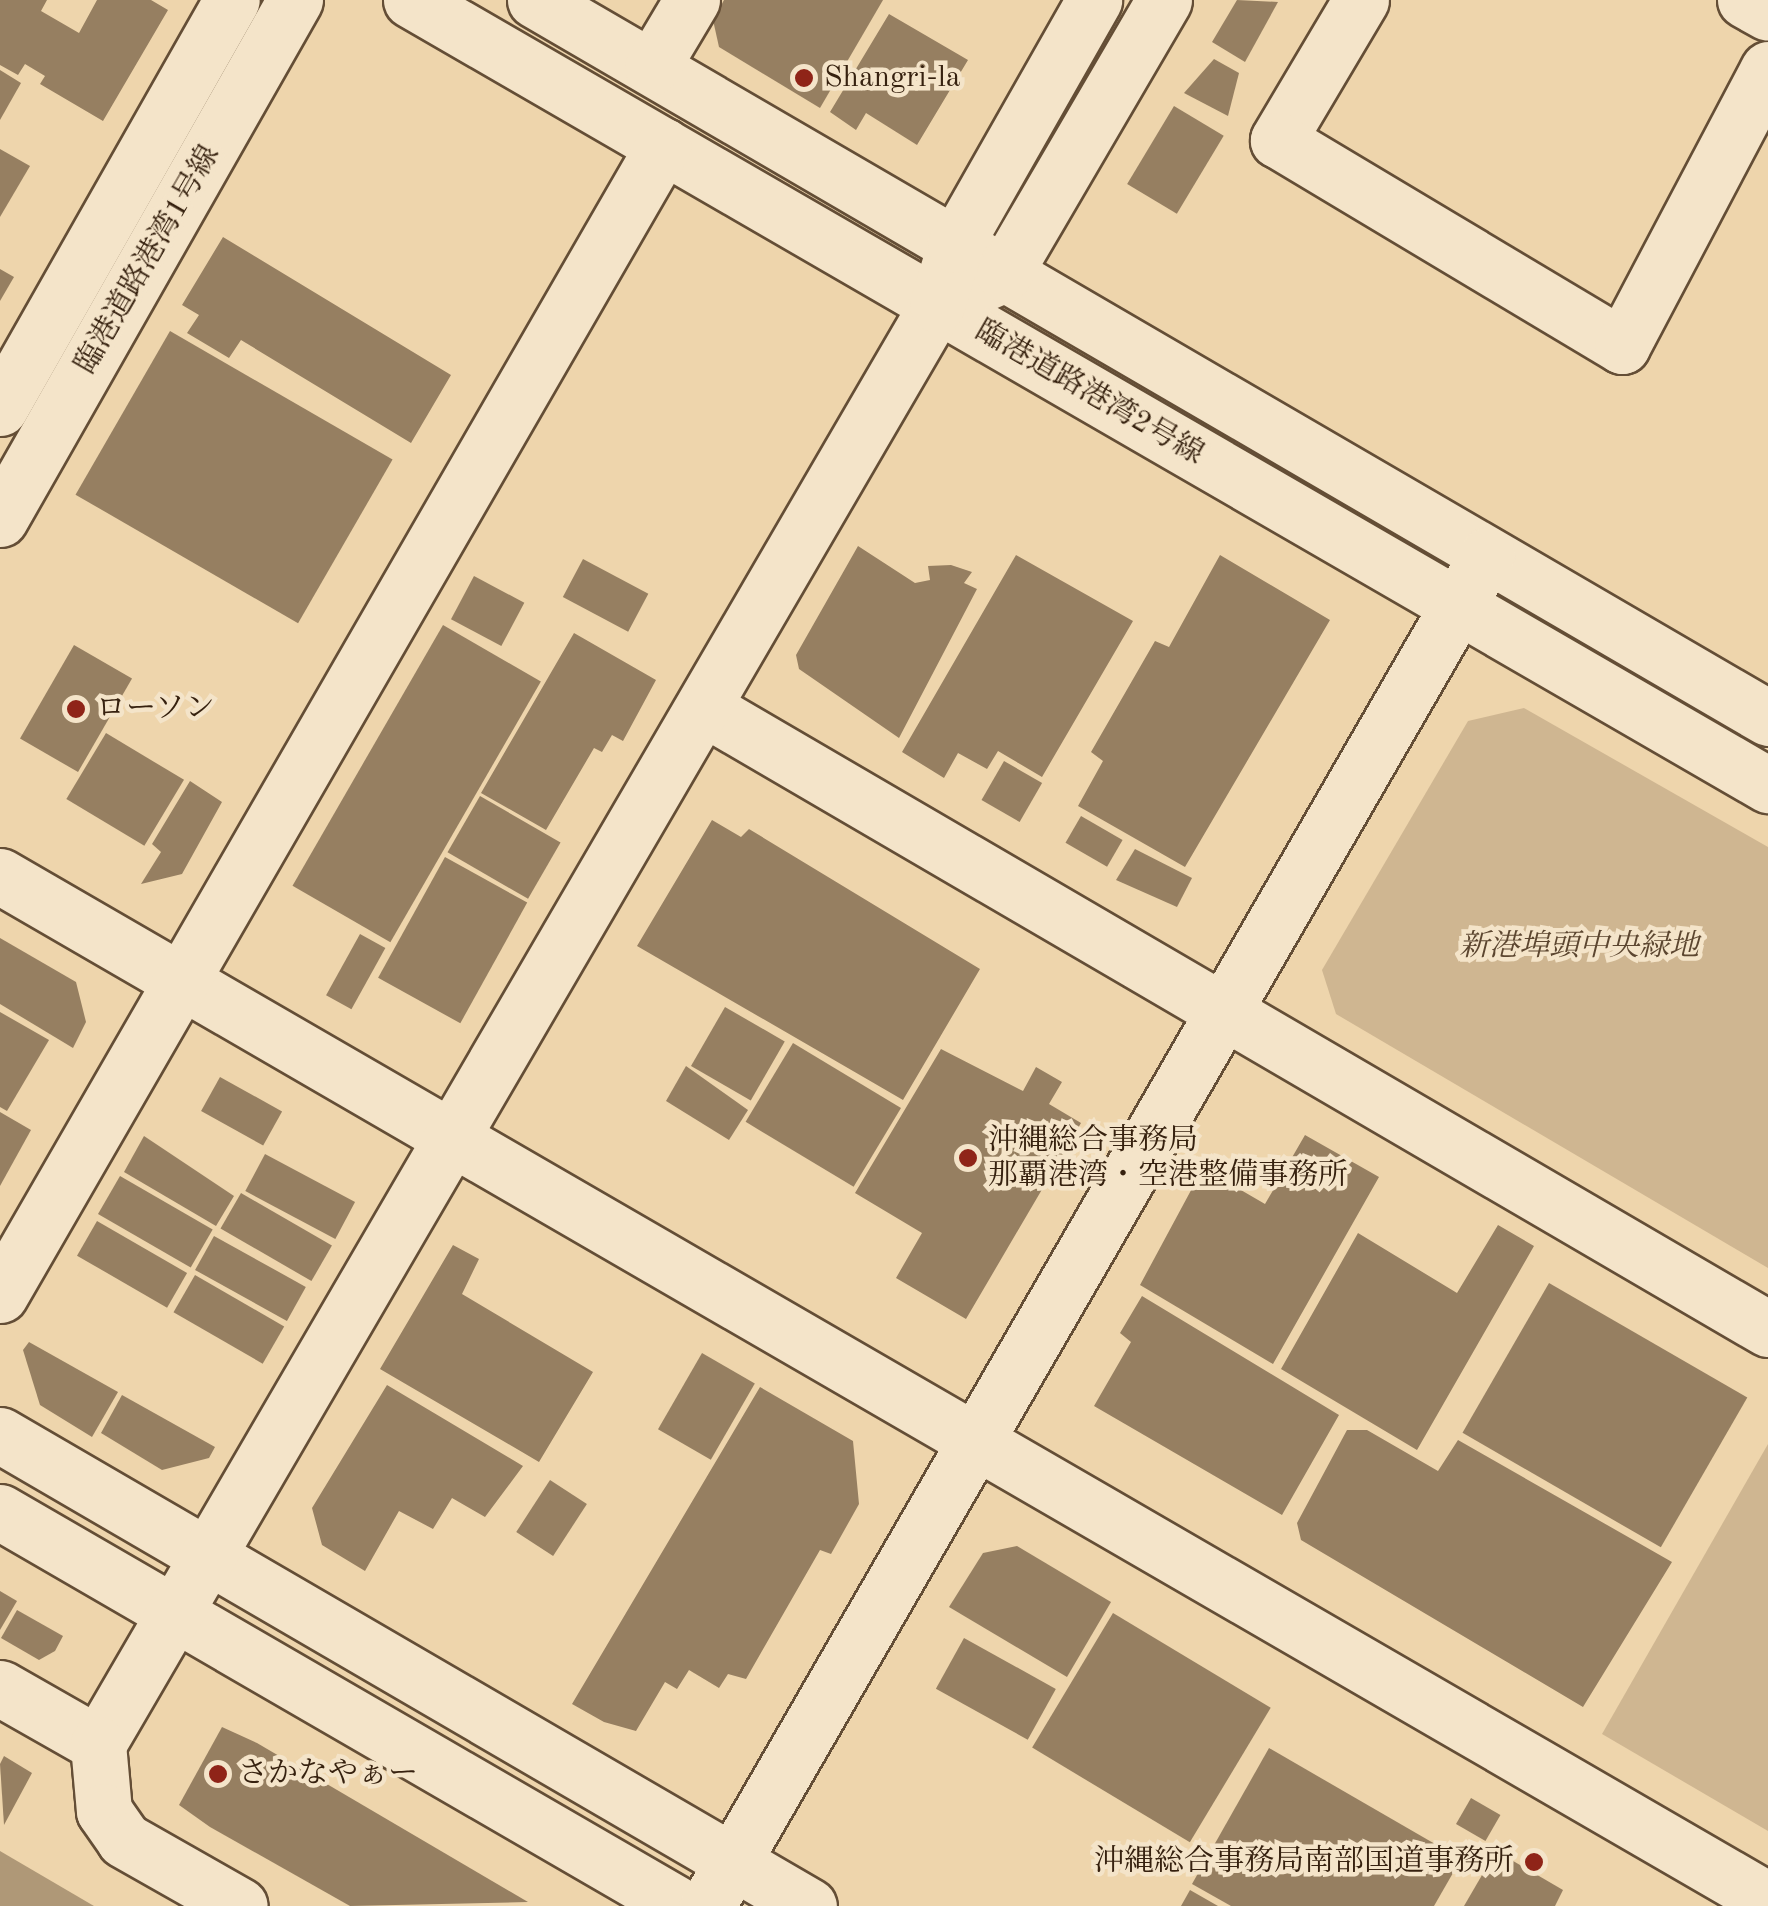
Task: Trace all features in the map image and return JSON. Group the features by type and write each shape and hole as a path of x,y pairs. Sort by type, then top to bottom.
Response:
{"street":[{"name":"臨港道路港湾1号線","path":"0,408 232,0"},
{"name":"臨港道路港湾1号線","path":"0,520 295,0"},
{"name":"臨港道路港湾2号線","path":"411,0 1768,785"},
{"name":"臨港道路港湾2号線","path":"535,0 1768,718"},
{"path":"652,67 692,0"},
{"path":"240,1906 124,1840 104,1811 98,1744 937,305 955,245 1094,0"},
{"path":"937,305 1004,274 1164,0"},
{"path":"1361,0 1278,140 1622,346 1768,69"},
{"path":"1745,0 1768,13"},
{"path":"0,1295 663,146"},
{"path":"720,1884 1487,555"},
{"path":"704,708 1768,1329"},
{"path":"0,876 1768,1900"},
{"path":"0,1435 208,1556 720,1884 809,1906"},
{"path":"0,1512 680,1906"},
{"path":"0,1688 98,1744"}],"green space":[{"name":"新港埠頭中央緑地","path":"1524,708 1768,847 1768,1268 1336,1014 1322,970 1468,721"},
{"path":"1768,1444 1768,1831 1602,1734"}],"shaded area":[{"path":"0,1851 94,1906 0,1906"}],"building":[{"path":"0,0 47,0 41,11 79,33 97,0 151,0 168,10 103,121 40,84 45,76 25,64 18,75 0,65"},
{"name":"Shangri-la","path":"724,0 883,0 820,108 719,47 713,20"},
{"path":"1237,0 1278,2 1245,62 1212,42"},
{"path":"889,14 968,60 917,145 866,113 856,130 830,112"},
{"path":"1214,59 1239,73 1228,116 1184,93"},
{"path":"0,70 21,83 0,120"},
{"path":"1174,106 1224,136 1177,214 1127,184"},
{"path":"0,149 30,166 0,217"},
{"path":"223,237 451,375 411,443 241,340 229,358 187,333 199,315 182,305"},
{"path":"0,269 14,277 0,301"},
{"path":"170,331 393,459 298,623 76,495"},
{"path":"858,546 915,583 930,580 928,566 951,565 972,572 964,583 977,589 899,738 799,669 796,655"},
{"path":"1016,555 1133,621 1042,777 998,751 987,769 958,753 944,778 902,752"},
{"path":"1220,555 1330,620 1185,867 1078,806 1103,761 1091,752 1155,641 1169,647"},
{"path":"583,559 648,594 628,632 563,597"},
{"path":"474,576 524,603 501,646 451,619"},
{"path":"443,625 541,681 390,942 292,886"},
{"path":"574,633 656,680 623,741 612,735 602,752 594,748 546,830 481,793"},
{"name":"ローソン","path":"74,645 132,678 78,772 20,739"},
{"path":"106,733 184,780 144,846 66,799"},
{"path":"1004,761 1042,783 1020,822 982,800"},
{"path":"190,781 222,802 182,874 141,884 161,852 152,844"},
{"path":"480,796 561,842 528,899 448,852"},
{"path":"1081,816 1123,840 1107,867 1066,843"},
{"path":"712,820 741,837 749,829 980,969 903,1100 637,946"},
{"path":"1135,849 1192,878 1177,907 1116,880"},
{"path":"445,857 527,903 460,1023 378,978"},
{"path":"360,934 385,948 351,1009 326,995"},
{"path":"0,938 76,982 86,1022 73,1048 0,1004"},
{"path":"725,1007 785,1042 751,1100 691,1066"},
{"path":"0,1012 49,1040 7,1111 0,1107"},
{"path":"793,1043 901,1108 854,1187 746,1122"},
{"name":"沖縄総合事務局 那覇港湾・空港整備事務所","path":"941,1049 1023,1091 1036,1067 1062,1082 1049,1104 1081,1123 966,1319 896,1278 922,1233 855,1193"},
{"path":"686,1066 748,1110 729,1140 666,1101"},
{"path":"220,1077 282,1111 263,1146 201,1111"},
{"path":"0,1112 31,1130 0,1186"},
{"path":"1305,1135 1379,1177 1273,1364 1140,1285 1203,1168 1265,1204"},
{"path":"144,1136 234,1196 216,1226 124,1172"},
{"path":"265,1154 355,1202 335,1239 245,1191"},
{"path":"120,1176 213,1230 191,1268 98,1214"},
{"path":"241,1193 332,1246 311,1281 220,1229"},
{"path":"97,1221 187,1273 167,1308 77,1256"},
{"path":"1498,1225 1534,1246 1417,1450 1281,1369 1358,1233 1457,1293"},
{"path":"214,1236 306,1287 287,1321 195,1270"},
{"path":"453,1245 479,1259 462,1294 593,1372 539,1462 380,1369"},
{"path":"195,1275 284,1326 263,1364 174,1312"},
{"path":"1549,1283 1747,1398 1661,1547 1462,1433"},
{"path":"1142,1296 1339,1415 1282,1515 1094,1406 1131,1342 1120,1333"},
{"path":"29,1342 118,1392 92,1437 40,1405 23,1350"},
{"path":"702,1353 755,1384 711,1460 658,1429"},
{"path":"387,1385 523,1466 485,1517 452,1498 433,1529 399,1511 365,1571 322,1545 312,1508"},
{"path":"760,1387 853,1441 859,1504 831,1554 820,1550 746,1679 728,1674 719,1688 689,1670 677,1689 665,1682 636,1731 604,1722 572,1704"},
{"path":"122,1395 215,1447 209,1458 162,1470 101,1433"},
{"path":"1347,1430 1367,1430 1438,1471 1458,1440 1672,1562 1583,1707 1301,1540 1297,1523"},
{"path":"550,1480 587,1504 553,1556 516,1532"},
{"path":"1017,1546 1111,1602 1067,1677 949,1607 983,1553"},
{"path":"0,1591 17,1601 0,1630"},
{"path":"17,1610 63,1636 55,1651 39,1660 1,1638"},
{"path":"1113,1613 1271,1708 1190,1842 1032,1748"},
{"path":"964,1638 1056,1689 1028,1740 936,1689"},
{"path":"222,1727 257,1743 528,1902 350,1906 210,1827 179,1805"},
{"path":"1269,1748 1461,1859 1434,1906 1231,1906 1192,1884"},
{"path":"4,1756 32,1773 4,1825 0,1764"},
{"path":"1471,1798 1500,1815 1485,1841 1456,1824"},
{"path":"1496,1851 1563,1890 1555,1906 1464,1906"},
{"path":"1190,1890 1218,1906 1181,1906"}],"place":[{"name":"Shangri-la","path":"804,78"},
{"name":"ローソン","path":"76,709"},
{"name":"沖縄総合事務局 那覇港湾・空港整備事務所","path":"968,1158"},
{"name":"さかなやぁー","path":"218,1774"},
{"name":"沖縄総合事務局南部国道事務所","path":"1534,1862"}]}
